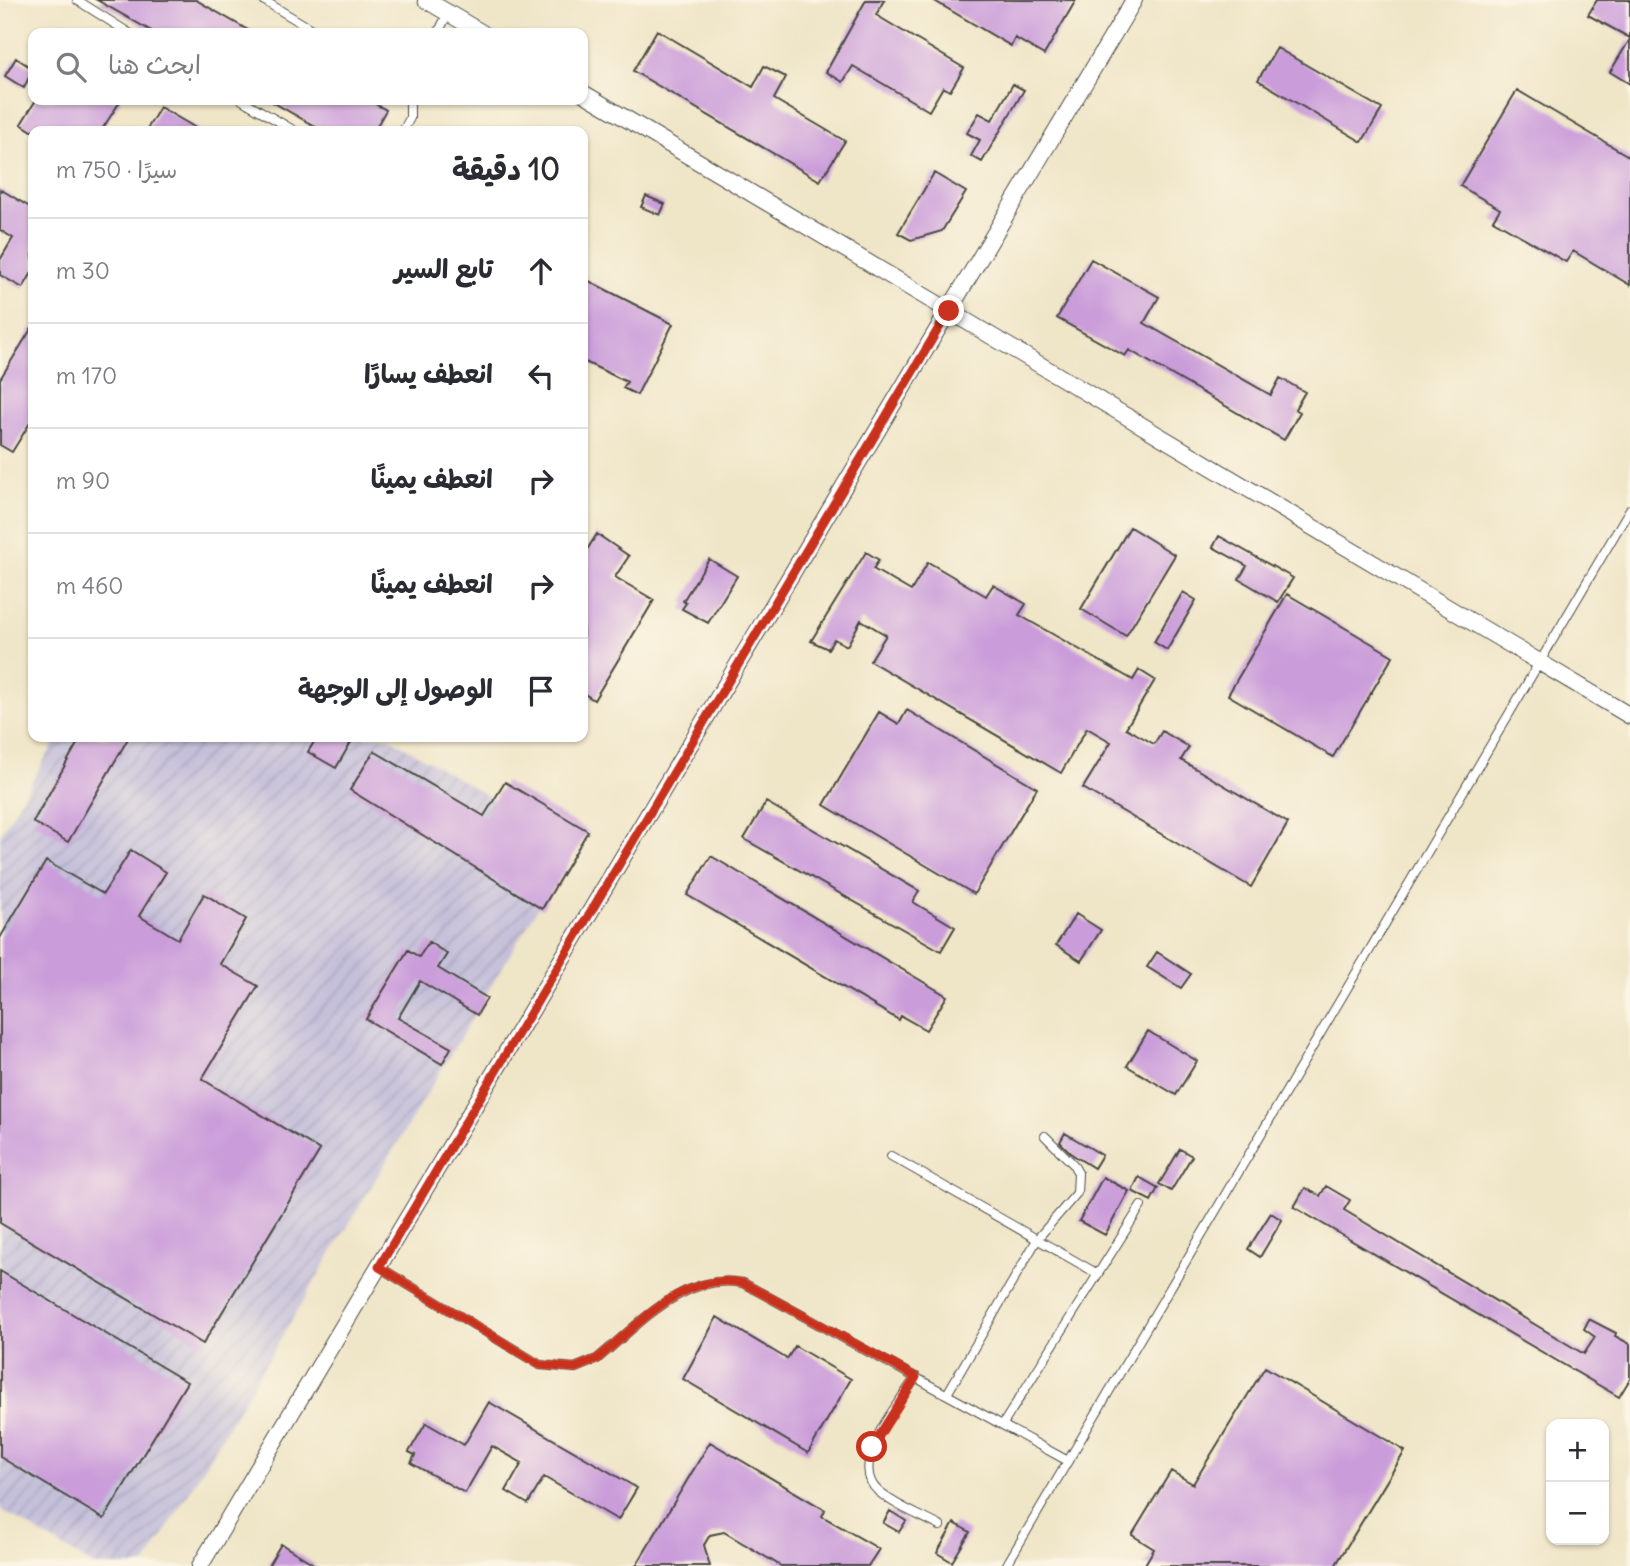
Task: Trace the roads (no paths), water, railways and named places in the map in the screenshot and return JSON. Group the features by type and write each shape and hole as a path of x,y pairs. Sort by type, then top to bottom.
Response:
{"street":[{"path":"426,0 474,28"},
{"path":"200,1566 1134,0"},
{"path":"588,96 1630,716"}],"lane":[{"path":"78,0 122,28"},
{"path":"263,0 310,28"},
{"path":"440,28 448,13"},
{"path":"251,105 286,126"},
{"path":"406,126 410,118 411,105"},
{"path":"1006,1566 1630,509"},
{"path":"947,1394 1038,1238 1072,1201 1079,1183 1073,1164 1045,1136"},
{"path":"891,1156 1098,1274"},
{"path":"1003,1424 1141,1206"},
{"path":"379,1267 529,1360 551,1368 586,1365 685,1289 706,1282 729,1280 757,1289 1068,1461"},
{"path":"916,1377 872,1447 867,1472 878,1490 940,1526"}]}
